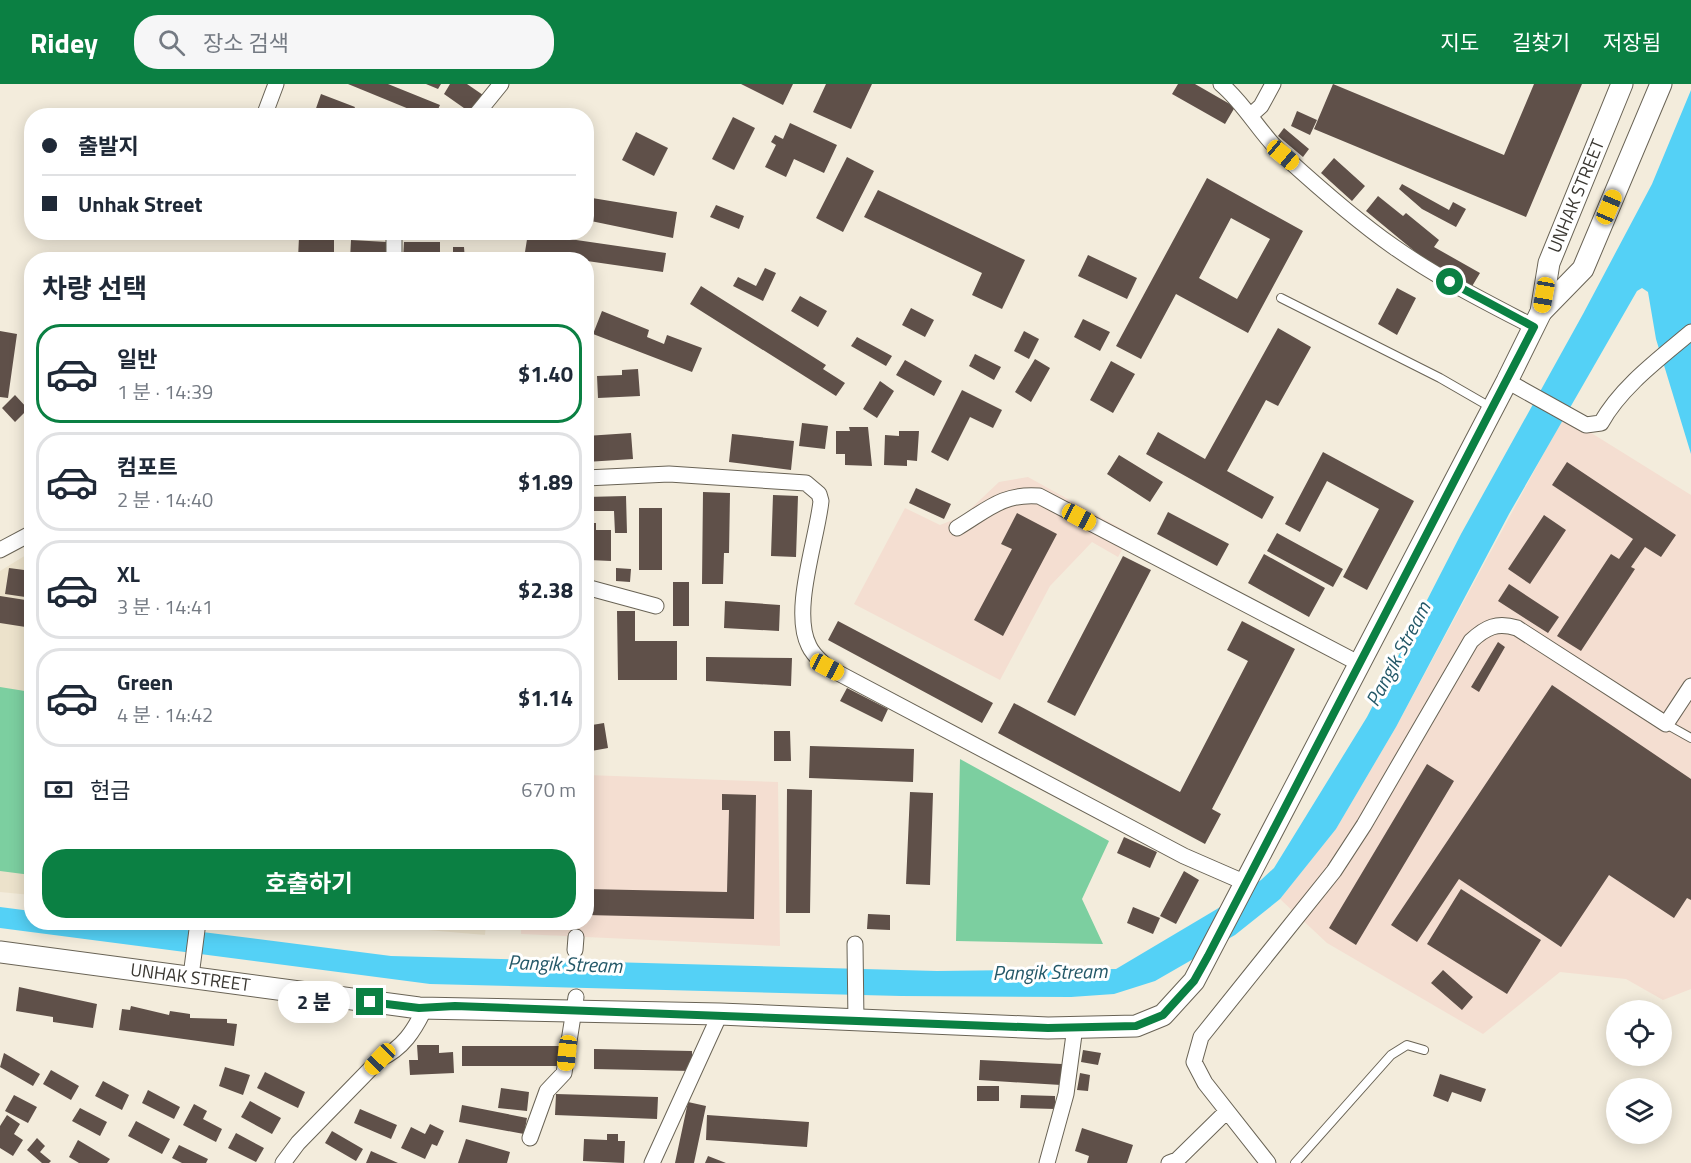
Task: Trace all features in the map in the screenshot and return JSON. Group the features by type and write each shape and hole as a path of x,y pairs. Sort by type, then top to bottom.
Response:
{"main road":[{"name":"UNHAK STREET","path":"0,952 193,967 425,1008 574,1004 720,1014 856,1013 1075,1027 1136,1026 1163,1015 1194,981 1208,956 1507,381 1537,319 1549,262 1622,84"},
{"name":"UNHAK STREET","path":"1537,319 1582,268 1661,84"}],"street":[{"path":"267,108 276,84"},
{"path":"482,108 501,84"},
{"path":"1221,84 1241,101 1283,155 1393,247 1468,293 1537,319"},
{"path":"1251,115 1261,106 1273,84"},
{"path":"1507,381 1586,425 1601,423 1610,407 1655,362 1691,332"},
{"path":"594,477 669,474 806,483 814,488 821,501 804,596 803,622 807,644 815,656 827,667 1243,887"},
{"path":"957,528 1005,498 1020,494 1039,496 1360,664"},
{"path":"0,550 24,536"},
{"path":"594,589 656,606"},
{"path":"1268,1163 1205,1083 1194,1062 1202,1037 1334,870 1364,825 1471,641 1484,629 1503,624 1517,628 1666,724 1691,686"},
{"path":"193,967 197,930"},
{"path":"855,950 856,1013"},
{"path":"530,1138 548,1091 564,1072 574,1004"},
{"path":"283,1163 298,1143 380,1059 394,1052 414,1032 425,1008"},
{"path":"652,1163 720,1014"},
{"path":"1047,1163 1066,1094 1075,1027"},
{"path":"1169,1163 1177,1160 1227,1111"}],"lane":[{"path":"1281,298 1440,378 1493,408"},
{"path":"1666,724 1691,738"},
{"path":"1295,1163 1391,1055 1407,1045 1424,1050"}],"shaded area":[{"path":"1564,416 1691,495 1691,989 1663,1000 1626,979 1560,972 1483,1034 1327,943 1280,899 1336,829 1396,727"},
{"path":"1028,477 1131,534 1118,557 1092,542 1050,586 1000,680 854,604 905,508 940,525 963,516 999,482"},
{"path":"24,556 24,894 0,892 0,571"},
{"path":"594,775 778,782 780,946 521,934 521,930 594,930"},
{"path":"428,930 485,930 485,935"}],"green space":[{"path":"0,687 24,691 24,874 0,871"},
{"path":"960,759 1109,841 1082,899 1103,944 956,941"}],"water":[{"name":"Pangik Stream","path":"1691,90 1691,454 1656,339 1648,292 1642,288 1637,291 1509,514 1396,727 1336,829 1280,899 1235,935 1155,981 1114,994 1071,997 901,996 430,984 0,928 0,907 24,910 24,930 186,930 391,956 937,971 1116,969 1217,909 1261,880 1274,868 1367,717 1461,534 1652,184"}],"building":[{"path":"348,84 388,84 440,105 439,108 406,108"},
{"path":"426,84 441,84 438,89"},
{"path":"450,84 467,84 483,95 474,108 464,108 444,94"},
{"path":"741,84 793,84 783,105"},
{"path":"826,84 872,84 851,129 813,112"},
{"path":"1178,84 1195,84 1235,107 1225,124 1172,94"},
{"path":"1333,84 1504,155 1534,84 1582,84 1526,217 1314,129"},
{"path":"321,94 355,107 355,108 316,108"},
{"path":"1297,111 1317,120 1310,135 1291,126"},
{"path":"733,117 755,128 734,170 712,159"},
{"path":"790,123 837,145 824,173 794,159 786,177 765,167 776,145 771,142 775,135 783,139"},
{"path":"1284,128 1309,149 1303,157 1278,136"},
{"path":"636,132 668,148 654,176 622,160"},
{"path":"847,157 874,171 843,232 816,218"},
{"path":"1334,158 1365,186 1352,201 1321,173"},
{"path":"1207,178 1303,231 1248,333 1176,294 1141,359 1116,346","holes":["1231,218 1270,239 1237,299 1199,278"]},
{"path":"1402,184 1449,210 1453,202 1466,209 1456,227 1422,209 1399,189"},
{"path":"878,190 1025,260 1002,309 972,295 982,273 864,217"},
{"path":"1378,196 1403,216 1406,213 1439,240 1434,247 1480,273 1471,288 1424,259 1366,211"},
{"path":"594,198 677,212 673,238 594,222"},
{"path":"716,205 744,216 739,229 710,217"},
{"path":"299,240 334,240 334,252 298,252"},
{"path":"351,240 387,242 386,252 350,252"},
{"path":"527,240 576,240 666,253 663,272 594,262 594,252 525,252"},
{"path":"404,242 440,242 440,252 403,252"},
{"path":"453,247 464,247 464,252 453,252"},
{"path":"1088,255 1137,278 1127,299 1078,276"},
{"path":"765,268 776,273 763,301 733,286 738,277 756,286"},
{"path":"701,286 826,365 823,369 845,383 836,396 690,304"},
{"path":"1397,288 1416,298 1397,335 1378,324"},
{"path":"800,296 827,311 818,327 791,311"},
{"path":"911,308 934,320 925,337 902,325"},
{"path":"602,311 649,330 647,337 664,344 667,335 702,348 692,372 594,334"},
{"path":"1083,319 1110,332 1100,351 1074,337"},
{"path":"1278,328 1311,347 1278,406 1266,400 1227,471 1274,497 1262,519 1146,454 1158,432 1205,459"},
{"path":"0,331 17,334 8,398 0,397"},
{"path":"1024,331 1039,339 1029,359 1014,351"},
{"path":"857,337 892,356 886,366 851,346"},
{"path":"975,354 1001,367 994,380 969,366"},
{"path":"1035,359 1050,368 1031,402 1015,392"},
{"path":"905,360 942,381 934,396 896,375"},
{"path":"1111,361 1135,374 1113,413 1090,400"},
{"path":"638,369 640,396 598,398 597,376 622,375 622,370"},
{"path":"880,381 894,391 877,418 863,409"},
{"path":"962,390 1002,410 993,428 970,417 948,461 931,452"},
{"path":"15,395 24,405 24,413 15,422 2,408"},
{"path":"802,423 828,426 825,449 799,446"},
{"path":"849,427 868,427 872,466 845,465 845,454 836,454 836,431 850,431"},
{"path":"899,431 919,431 917,461 907,460 907,466 884,465 885,435 899,436"},
{"path":"631,433 633,459 594,461 594,435"},
{"path":"732,434 794,441 791,470 729,462"},
{"path":"1323,452 1414,501 1367,590 1343,577 1379,509 1327,481 1300,532 1285,524"},
{"path":"1119,455 1163,482 1150,502 1107,474"},
{"path":"1567,462 1676,535 1661,557 1645,547 1631,567 1635,569 1581,651 1557,636 1611,554 1619,559 1633,539 1552,485"},
{"path":"916,488 951,504 944,519 909,503"},
{"path":"703,492 730,493 729,553 724,553 723,584 702,584"},
{"path":"773,495 798,496 796,557 771,556"},
{"path":"626,496 627,533 615,533 614,511 594,511 594,497"},
{"path":"639,508 662,508 662,570 639,570"},
{"path":"1168,512 1229,544 1217,566 1157,534"},
{"path":"1017,513 1057,534 1003,636 974,620 1012,549 1001,544"},
{"path":"1544,515 1566,530 1530,584 1508,569"},
{"path":"594,523 596,523 596,530 611,530 611,561 594,560"},
{"path":"1277,533 1343,569 1333,587 1267,551"},
{"path":"1264,554 1325,588 1309,617 1248,583"},
{"path":"1123,556 1151,570 1075,716 1047,702"},
{"path":"9,568 24,570 24,597 5,594"},
{"path":"616,568 631,569 630,582 616,581"},
{"path":"673,582 689,582 689,626 673,626"},
{"path":"1509,584 1559,617 1548,633 1498,601"},
{"path":"0,596 24,600 24,627 0,623"},
{"path":"725,601 780,605 779,631 724,628"},
{"path":"617,611 635,611 635,641 677,641 677,680 618,680"},
{"path":"838,621 993,703 982,723 828,640"},
{"path":"1242,621 1295,649 1212,809 1221,814 1205,844 998,733 1014,703 1180,792 1248,661 1227,650"},
{"path":"1498,642 1505,647 1479,692 1471,687"},
{"path":"706,657 792,658 791,686 706,681"},
{"path":"1552,685 1691,779 1691,900 1687,898 1674,918 1609,875 1561,947 1459,879 1417,942 1391,925"},
{"path":"847,688 888,709 882,722 840,701"},
{"path":"604,723 608,748 594,751 594,725"},
{"path":"774,731 790,731 791,761 774,761"},
{"path":"810,746 914,749 913,782 809,778"},
{"path":"1427,764 1454,781 1356,945 1329,928"},
{"path":"787,789 812,790 810,913 786,913"},
{"path":"910,792 933,793 930,885 906,884"},
{"path":"722,794 756,795 754,919 594,915 594,889 727,892 729,810 722,810"},
{"path":"1124,837 1157,852 1150,868 1117,853"},
{"path":"1184,871 1199,880 1176,924 1160,916"},
{"path":"1461,889 1541,940 1507,994 1427,944"},
{"path":"1133,907 1160,918 1153,934 1127,923"},
{"path":"868,914 890,915 890,930 867,929"},
{"path":"1443,970 1473,997 1462,1010 1431,983"},
{"path":"19,987 97,1004 93,1028 53,1022 53,1017 16,1011"},
{"path":"131,1006 169,1015 170,1011 190,1014 190,1018 227,1019 227,1023 237,1024 234,1046 119,1030 122,1009 130,1010"},
{"path":"417,1045 439,1045 439,1053 453,1052 454,1073 410,1075 409,1060 418,1060"},
{"path":"462,1046 559,1046 559,1066 462,1066"},
{"path":"594,1049 692,1051 692,1071 594,1069"},
{"path":"1083,1050 1101,1053 1098,1065 1081,1062"},
{"path":"4,1053 40,1074 33,1086 0,1067"},
{"path":"980,1060 1062,1064 1061,1085 979,1080"},
{"path":"225,1067 250,1075 243,1095 219,1086"},
{"path":"51,1070 79,1086 71,1100 43,1084"},
{"path":"265,1072 305,1092 298,1108 257,1088"},
{"path":"1080,1073 1090,1075 1088,1091 1077,1090"},
{"path":"1440,1074 1486,1089 1481,1102 1452,1092 1448,1102 1433,1096"},
{"path":"103,1081 129,1095 122,1110 95,1096"},
{"path":"977,1086 999,1086 999,1101 977,1101"},
{"path":"501,1088 529,1092 527,1111 498,1108"},
{"path":"148,1090 180,1107 174,1119 142,1103"},
{"path":"556,1094 658,1097 657,1119 555,1115"},
{"path":"14,1095 37,1107 28,1123 5,1111"},
{"path":"1021,1095 1055,1096 1055,1109 1020,1108"},
{"path":"250,1101 281,1118 272,1134 241,1117"},
{"path":"688,1102 706,1106 694,1163 675,1163"},
{"path":"194,1104 207,1111 203,1119 222,1129 216,1142 183,1125"},
{"path":"462,1105 527,1118 524,1134 459,1122"},
{"path":"80,1108 107,1122 100,1136 72,1121"},
{"path":"360,1109 397,1125 391,1139 354,1123"},
{"path":"7,1115 20,1124 14,1134 23,1140 13,1156 0,1148 0,1126"},
{"path":"707,1115 809,1122 807,1147 706,1140"},
{"path":"136,1121 170,1139 162,1154 128,1136"},
{"path":"430,1124 444,1131 437,1146 432,1144 425,1159 401,1148 411,1127 425,1134"},
{"path":"1082,1128 1133,1145 1127,1163 1087,1163 1089,1156 1075,1151"},
{"path":"332,1131 363,1149 356,1161 325,1143"},
{"path":"236,1133 264,1148 256,1162 228,1148"},
{"path":"607,1134 618,1134 618,1141 625,1141 624,1163 583,1161 584,1139 607,1140"},
{"path":"37,1138 45,1146 40,1152 51,1161 49,1163 42,1163 27,1150"},
{"path":"466,1139 510,1152 507,1163 458,1163"},
{"path":"78,1140 110,1159 107,1163 79,1163 69,1157"},
{"path":"179,1145 208,1159 206,1163 182,1163 172,1158"},
{"path":"371,1151 398,1163 366,1163"},
{"path":"708,1156 726,1163 705,1163"}],"route":[{"path":"370,1002 419,1008 455,1006 720,1014 856,1022 1048,1028 1136,1026 1163,1015 1194,981 1208,956 1534,327 1450,282"}]}
